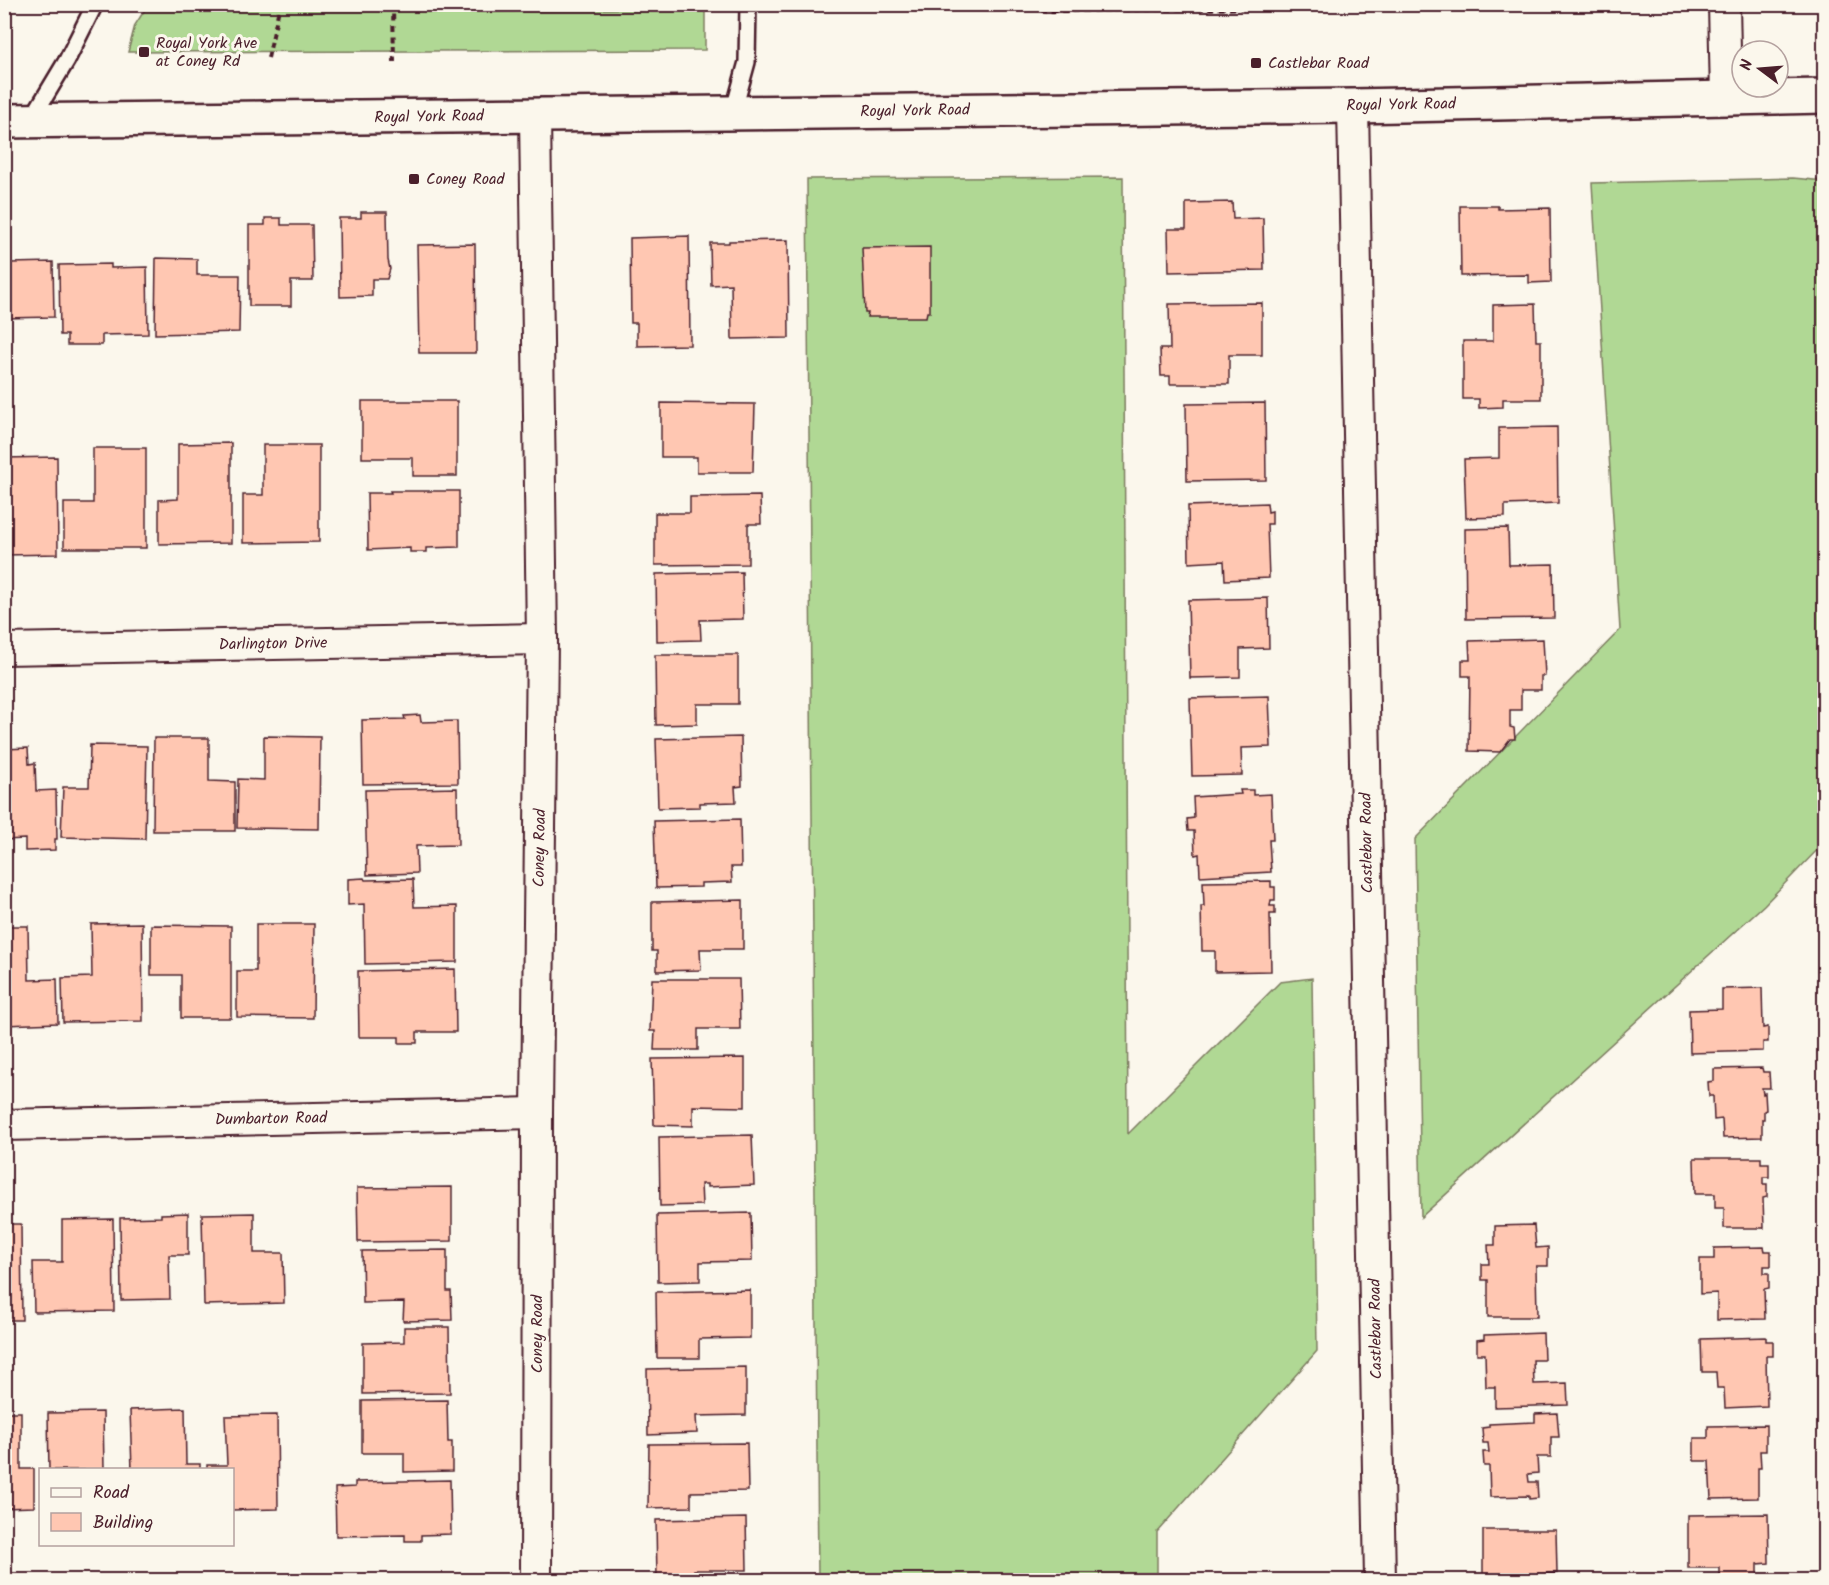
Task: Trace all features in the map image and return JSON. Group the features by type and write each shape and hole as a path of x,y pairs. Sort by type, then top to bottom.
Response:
{"main road":[{"name":"Royal York Road","path":"18,121 1353,106 1824,96"}],"street":[{"path":"1724,4 1726,97"},
{"name":"Castlebar Road","path":"1353,106 1380,1581"},
{"name":"Coney Road","path":"535,116 542,639 537,1113 536,1581"},
{"name":"Darlington Drive","path":"4,648 542,639"},
{"name":"Dumbarton Road","path":"4,1125 537,1113"}],"lane":[{"path":"18,121 67,60 96,4"},
{"path":"733,113 747,62 748,4"}],"path":[{"path":"268,58 280,4"},
{"path":"393,4 394,62"},
{"path":"1020,4 1048,11 1282,8"}],"green space":[{"path":"148,5 490,5 490,12 705,5 705,50 128,52 135,25"},
{"path":"1123,177 1128,1134 1280,982 1312,978 1317,1351 1157,1532 1157,1580 818,1580 807,179"},
{"path":"1793,178 1824,181 1824,843 1764,905 1421,1217 1415,839 1620,630 1592,183"}],"building":[{"path":"1232,202 1233,219 1263,218 1264,270 1169,272 1168,229 1186,229 1186,203"},
{"path":"1460,206 1498,206 1498,209 1550,208 1551,282 1529,283 1529,275 1461,276"},
{"path":"361,212 387,212 390,269 387,279 372,279 372,296 340,297 339,218 361,218"},
{"path":"265,218 281,218 281,225 312,225 313,281 291,281 291,306 249,306 249,225 265,225"},
{"path":"689,236 690,345 637,346 637,323 631,323 630,238"},
{"path":"788,240 789,338 732,339 731,284 711,285 710,243"},
{"path":"475,244 476,353 419,353 417,245"},
{"path":"930,247 930,312 927,312 926,317 867,317 862,248"},
{"path":"4,249 11,249 11,263 53,262 54,317 4,318"},
{"path":"156,258 197,259 197,275 240,275 239,332 155,334"},
{"path":"111,264 111,268 147,267 148,334 102,335 102,345 67,345 67,335 60,335 59,265"},
{"path":"1262,303 1262,355 1229,355 1229,384 1170,384 1170,376 1161,376 1160,349 1170,349 1169,304"},
{"path":"1535,304 1536,341 1541,341 1541,399 1503,399 1503,407 1479,408 1479,399 1463,399 1463,341 1493,341 1493,305"},
{"path":"362,401 457,401 457,476 413,476 413,458 362,458"},
{"path":"661,403 755,404 753,472 697,472 697,457 661,457"},
{"path":"1265,403 1266,480 1187,481 1186,404"},
{"path":"1557,427 1558,503 1505,505 1505,517 1466,518 1464,459 1499,458 1499,428"},
{"path":"231,443 231,543 159,544 159,500 178,499 178,444"},
{"path":"263,445 319,445 319,542 243,543 243,495 263,495"},
{"path":"93,448 146,448 146,548 64,548 64,503 93,503"},
{"path":"57,457 58,554 4,555 4,458"},
{"path":"390,491 459,491 459,547 426,548 426,552 410,552 410,548 368,550 367,493 391,493"},
{"path":"760,496 761,524 748,524 748,564 655,565 655,513 690,513 690,497"},
{"path":"1267,503 1268,512 1272,511 1272,524 1267,524 1269,578 1225,580 1224,561 1189,563 1188,506"},
{"path":"1508,528 1509,565 1553,564 1554,618 1466,619 1465,529"},
{"path":"742,572 743,619 700,620 701,640 657,641 656,574"},
{"path":"1268,598 1269,648 1240,649 1240,677 1190,678 1188,600"},
{"path":"1543,639 1545,676 1541,676 1541,690 1521,690 1521,710 1510,710 1510,727 1514,728 1515,739 1510,739 1500,752 1469,751 1470,676 1462,676 1462,660 1470,660 1469,641"},
{"path":"655,655 738,655 738,704 697,704 697,724 656,725"},
{"path":"1269,696 1271,747 1241,748 1242,775 1192,776 1190,698"},
{"path":"420,715 421,722 457,721 458,783 363,784 362,720 405,719 404,716"},
{"path":"264,736 320,737 319,829 237,828 238,779 264,780"},
{"path":"741,737 742,786 735,787 736,802 700,803 700,807 658,808 656,739"},
{"path":"154,738 209,738 209,781 235,782 235,831 153,831"},
{"path":"90,745 147,746 145,839 61,837 63,787 89,787"},
{"path":"28,748 29,764 35,763 36,791 56,790 57,839 55,839 55,850 25,851 25,839 4,840 4,749"},
{"path":"457,788 458,845 416,846 417,873 367,875 365,790"},
{"path":"1240,790 1253,790 1253,795 1271,794 1273,840 1269,840 1271,872 1200,876 1199,854 1195,855 1194,831 1188,831 1187,819 1194,818 1193,797 1241,794"},
{"path":"740,819 741,867 731,867 732,882 701,883 701,887 656,888 654,821"},
{"path":"364,878 365,880 413,879 414,907 457,906 457,962 365,964 364,904 348,905 348,879"},
{"path":"1271,881 1271,887 1275,887 1275,900 1271,900 1270,906 1275,906 1275,914 1270,914 1271,971 1215,972 1215,951 1202,951 1203,882"},
{"path":"743,900 743,949 700,949 701,970 657,971 657,951 652,951 652,902"},
{"path":"142,923 143,1021 63,1022 62,978 92,977 91,924"},
{"path":"256,924 314,924 313,1018 237,1017 237,971 256,971"},
{"path":"151,925 231,926 231,1018 181,1018 181,975 151,975"},
{"path":"4,926 28,926 29,980 57,979 58,1023 4,1025"},
{"path":"455,969 456,1032 417,1032 417,1043 399,1043 399,1037 359,1037 358,971"},
{"path":"652,979 739,979 740,1029 698,1029 698,1050 654,1050 655,1031 650,1031"},
{"path":"1762,988 1763,1028 1768,1027 1768,1042 1763,1042 1763,1051 1690,1053 1689,1010 1722,1009 1722,989"},
{"path":"745,1058 745,1107 693,1106 693,1126 654,1125 652,1059"},
{"path":"1762,1068 1763,1072 1769,1072 1770,1088 1762,1088 1763,1094 1765,1093 1766,1110 1764,1119 1762,1119 1762,1137 1723,1138 1722,1119 1714,1120 1713,1096 1709,1096 1708,1082 1714,1081 1714,1069"},
{"path":"752,1135 754,1185 707,1187 707,1184 701,1184 702,1205 660,1206 659,1137"},
{"path":"1694,1158 1761,1158 1761,1163 1769,1163 1769,1177 1763,1177 1763,1184 1767,1184 1767,1197 1763,1198 1764,1228 1724,1228 1724,1208 1715,1208 1715,1194 1695,1194"},
{"path":"452,1187 452,1241 358,1242 357,1188"},
{"path":"188,1213 188,1255 169,1255 170,1299 121,1300 120,1218 161,1217 161,1214"},
{"path":"254,1213 254,1253 283,1253 284,1303 204,1305 202,1214"},
{"path":"751,1213 752,1261 700,1262 700,1281 658,1282 657,1215"},
{"path":"113,1219 114,1311 34,1312 33,1262 62,1262 62,1220"},
{"path":"4,1224 21,1224 22,1320 4,1320"},
{"path":"1534,1225 1536,1248 1548,1247 1548,1266 1536,1266 1537,1317 1488,1317 1488,1280 1482,1280 1482,1264 1489,1264 1488,1245 1495,1245 1495,1226"},
{"path":"1764,1247 1765,1251 1771,1251 1771,1266 1764,1266 1764,1273 1769,1273 1769,1288 1764,1289 1765,1319 1717,1320 1717,1293 1700,1294 1700,1259 1714,1259 1714,1248"},
{"path":"447,1250 447,1291 451,1291 452,1320 403,1321 404,1302 363,1303 362,1251"},
{"path":"750,1290 750,1338 699,1339 699,1358 657,1358 656,1292"},
{"path":"404,1327 449,1327 450,1393 363,1394 363,1343 404,1342"},
{"path":"1543,1333 1544,1360 1533,1360 1534,1384 1567,1383 1568,1405 1495,1407 1495,1387 1486,1387 1485,1354 1477,1354 1477,1340 1484,1339 1484,1335"},
{"path":"1766,1337 1766,1341 1773,1341 1773,1356 1766,1356 1767,1406 1725,1408 1724,1388 1717,1388 1716,1372 1702,1372 1701,1339"},
{"path":"746,1367 746,1415 696,1416 697,1433 648,1435 647,1369"},
{"path":"447,1400 448,1442 452,1442 452,1471 404,1472 404,1453 362,1453 362,1401"},
{"path":"185,1408 186,1464 200,1464 200,1468 132,1468 130,1410"},
{"path":"4,1412 21,1412 21,1469 34,1469 34,1507 4,1508"},
{"path":"103,1412 104,1468 49,1468 48,1413"},
{"path":"1557,1413 1559,1437 1551,1437 1551,1457 1537,1457 1538,1473 1528,1474 1529,1482 1537,1482 1538,1498 1529,1499 1529,1496 1490,1497 1489,1466 1484,1466 1483,1452 1489,1452 1488,1443 1483,1443 1482,1428 1489,1427 1489,1424 1535,1422 1535,1414"},
{"path":"277,1415 278,1509 234,1510 234,1468 207,1468 207,1465 227,1465 225,1416"},
{"path":"1766,1425 1766,1451 1760,1451 1761,1468 1758,1468 1758,1498 1711,1499 1709,1461 1694,1461 1694,1438 1708,1438 1708,1426"},
{"path":"747,1443 748,1491 691,1492 691,1507 648,1508 649,1444"},
{"path":"450,1480 451,1534 421,1535 421,1541 405,1541 405,1535 336,1536 335,1488 355,1487 355,1482"},
{"path":"1768,1514 1769,1563 1758,1564 1758,1580 1720,1580 1720,1568 1688,1568 1688,1515"},
{"path":"746,1518 747,1570 694,1570 694,1580 657,1580 656,1520"},
{"path":"1483,1530 1556,1530 1557,1573 1537,1574 1537,1580 1483,1580"}],"place":[{"name":"Royal York Ave at Coney Rd","path":"144,52"},
{"name":"Castlebar Road","path":"1256,63"},
{"name":"Coney Road","path":"414,179"}]}
